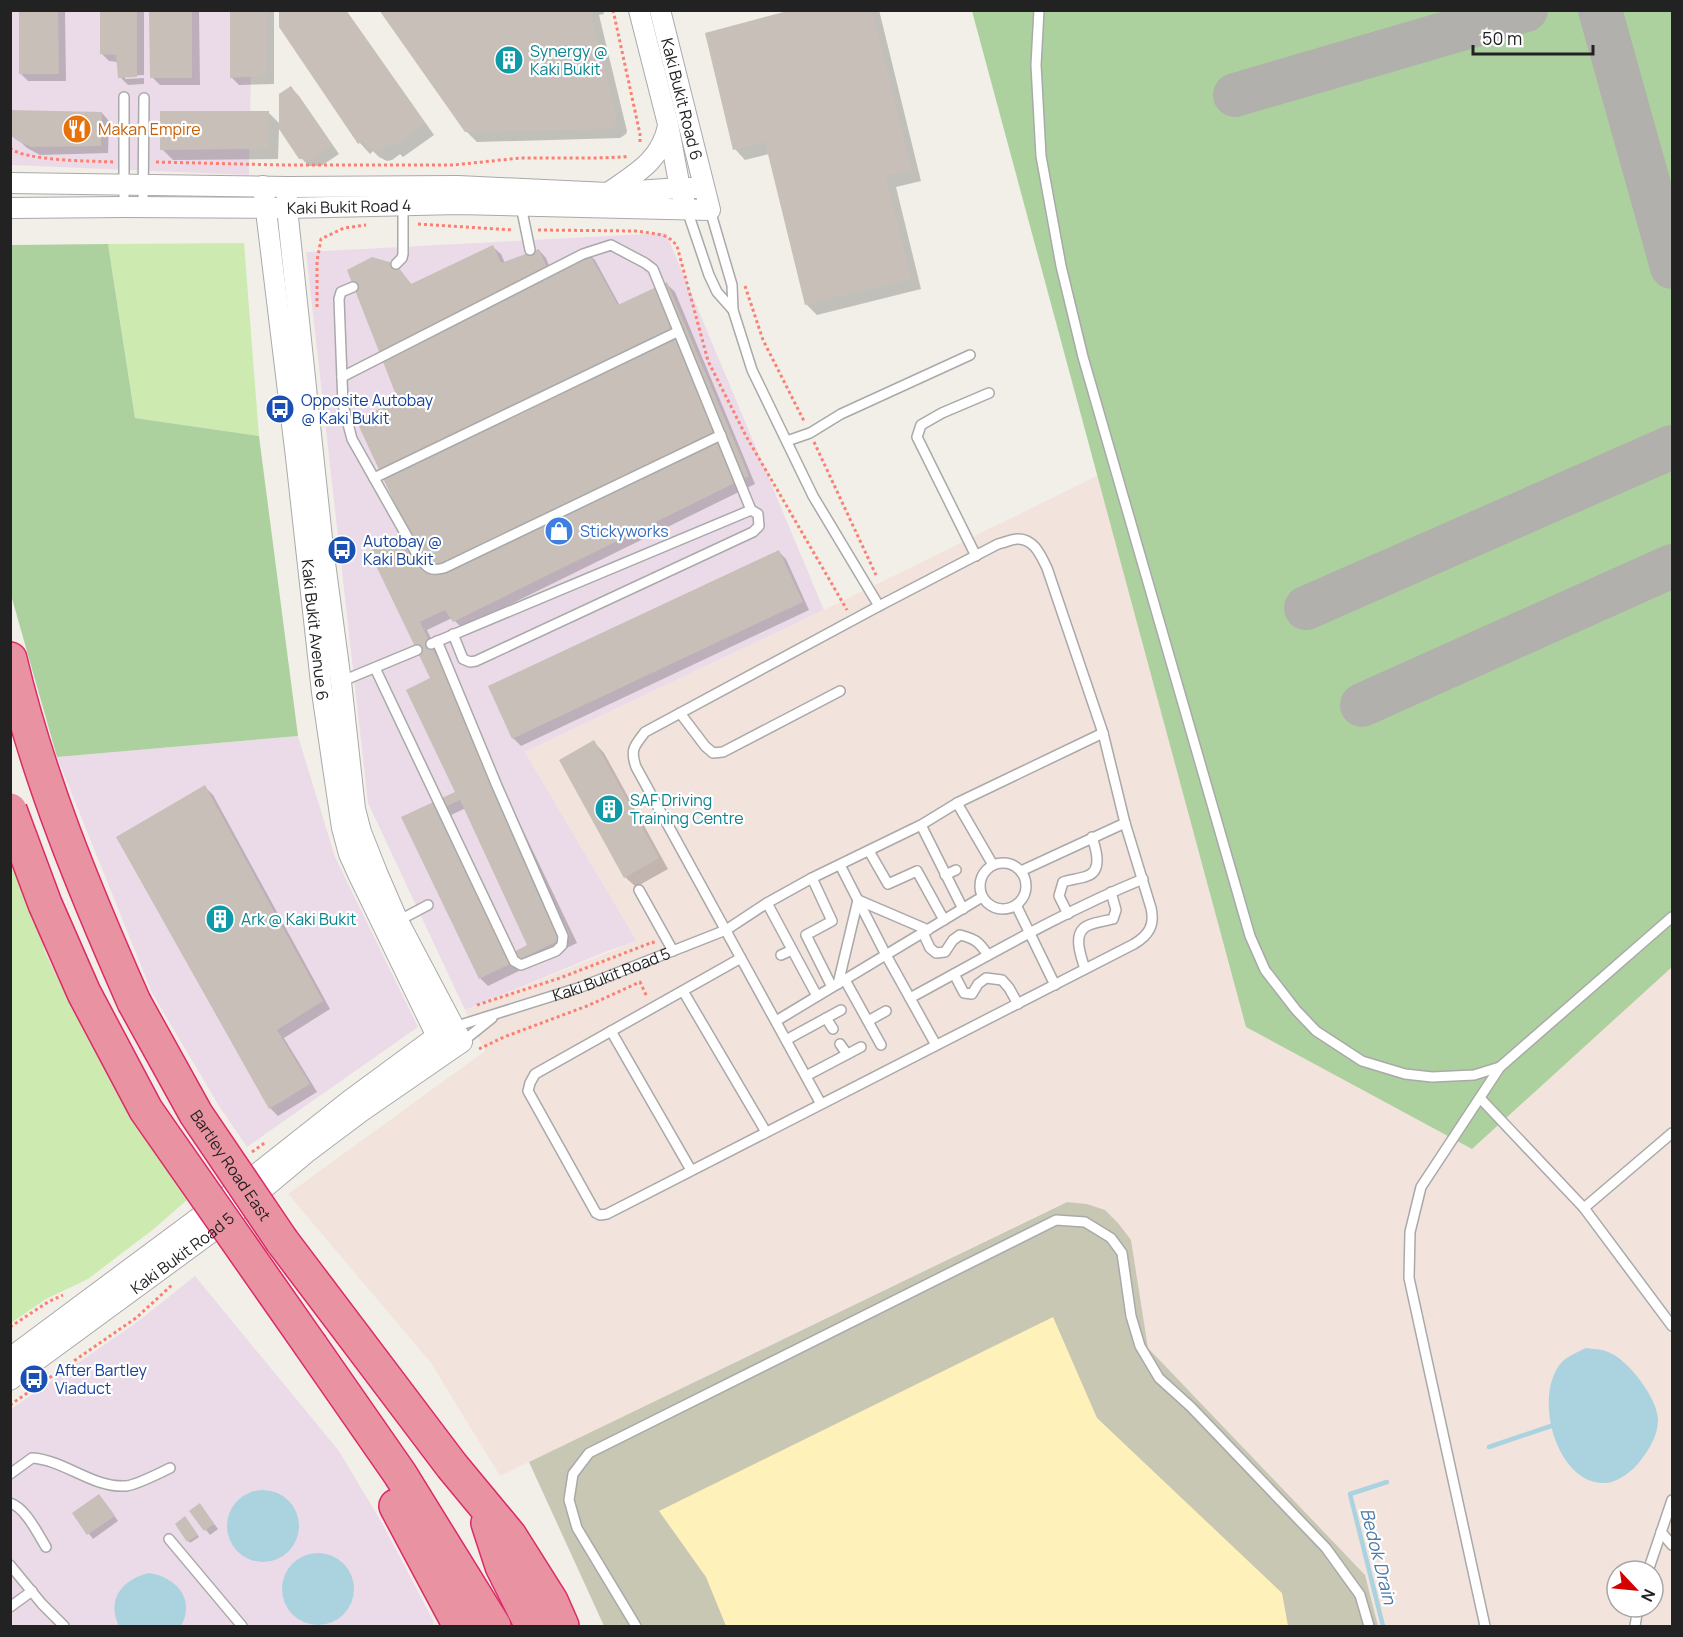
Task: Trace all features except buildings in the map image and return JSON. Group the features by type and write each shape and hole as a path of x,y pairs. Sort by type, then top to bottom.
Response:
{"highway":[{"name":"Bartley Road East","path":"10,659 48,792 134,1002 196,1114 282,1242 483,1504 492,1541 502,1566 532,1626"},
{"path":"10,810 45,904 84,993 146,1110 400,1474 494,1626"},
{"path":"311,1346 336,1414 400,1513 460,1626"},
{"path":"483,1504 510,1536 551,1601 562,1626"}],"street":[{"name":"Kaki Bukit Road 6","path":"639,10 668,124 680,188"},
{"name":"Kaki Bukit Road 6","path":"660,10 704,188"},
{"path":"608,194 651,161 666,137 668,124"},
{"path":"10,174 33,184"},
{"name":"Kaki Bukit Road 4","path":"10,183 287,187 458,186 608,194 704,188"},
{"name":"Kaki Bukit Avenue 6","path":"262,186 296,457 322,692 342,828 349,854 392,924 454,1042"},
{"name":"Kaki Bukit Avenue 6","path":"287,187 287,208 323,548 341,682 354,810 392,924"},
{"path":"680,188 687,210"},
{"path":"704,188 710,210"},
{"name":"Kaki Bukit Road 4","path":"10,208 287,208 403,215 458,204 710,210"},
{"name":"Kaki Bukit Road 5","path":"10,1358 244,1184 350,1100 454,1042"},
{"name":"Kaki Bukit Road 5","path":"10,1380 213,1231 324,1139 454,1042"}],"lane":[{"path":"1039,10 1036,65 1041,156 1072,311 1083,357 1250,936 1265,970 1296,1010 1316,1031 1362,1061 1405,1074 1432,1077 1474,1075 1500,1067"},
{"path":"124,97 124,163 133,184 133,207"},
{"path":"133,207 133,184 144,162 144,98"},
{"path":"521,206 530,250"},
{"path":"687,210 709,275 717,292 733,310"},
{"path":"710,210 732,285 733,310 752,370 813,496 879,606"},
{"path":"396,264 403,254 403,215"},
{"path":"342,377 583,254 611,245 645,263 653,270 751,510 758,514 759,526 753,532 476,662 463,658 453,634"},
{"path":"353,287 341,292 339,299 343,405 352,439 418,556 428,568 436,570 444,568 721,435"},
{"path":"374,478 678,332"},
{"path":"787,441 810,434 841,414 970,354"},
{"path":"976,556 917,437 921,425 942,413 989,393"},
{"path":"375,668 514,960 521,965 556,951 562,945 563,936 434,642 751,510"},
{"path":"741,958 535,1074 528,1091 596,1213 607,1214 1143,939 1154,918 1125,822 1103,733 1047,568 1031,543 1018,539 998,544 645,732 636,744 632,756 636,767 776,1021 821,1104"},
{"path":"322,692 417,650"},
{"path":"680,713 705,746 713,753 723,752 840,691"},
{"name":"Kaki Bukit Road 5","path":"454,1042 496,1014 581,987 726,930 767,903 812,878 921,825 957,803 1103,733"},
{"path":"957,803 993,865"},
{"path":"1021,871 1125,822"},
{"path":"921,825 963,909"},
{"path":"1068,914 1059,896 1063,882 1089,876 1096,868 1097,855 1092,837"},
{"path":"869,851 888,884 917,871 944,920"},
{"path":"1008,863 1021,871 1026,885 1016,905 1001,909 987,903 982,897 980,890 982,875 993,865 1008,863"},
{"path":"840,865 936,1045"},
{"path":"945,875 956,870"},
{"path":"812,878 832,921 806,935 838,984 868,1021 881,1045"},
{"path":"910,998 1030,933 1111,892 1143,879"},
{"path":"639,890 673,951"},
{"path":"1085,969 1078,947 1080,934 1087,926 1113,919 1116,910 1111,892"},
{"path":"776,1021 982,897"},
{"path":"858,900 925,932 930,948 936,953 945,952 952,940 960,935 978,942 988,956"},
{"path":"838,984 858,900"},
{"path":"767,903 817,996"},
{"path":"392,924 428,905"},
{"path":"1016,905 1055,985"},
{"path":"1485,1626 1409,1278 1410,1232 1421,1187 1500,1067 1672,917"},
{"path":"781,955 792,950"},
{"path":"954,974 964,993 972,994 978,984 986,978 1002,980 1018,1004"},
{"path":"683,991 766,1132"},
{"path":"786,1040 841,1010"},
{"path":"868,1021 886,1011"},
{"name":"Kaki Bukit Road 5","path":"454,1042 496,1014"},
{"path":"826,1018 833,1029"},
{"path":"611,1032 691,1170"},
{"path":"840,1044 847,1054"},
{"path":"806,1076 861,1047"},
{"path":"1480,1098 1584,1208 1672,1326"},
{"path":"1584,1208 1672,1133"},
{"path":"636,1626 577,1528 568,1500 573,1474 588,1452 1056,1220 1085,1222 1111,1238 1122,1253 1131,1316 1140,1346 1159,1378 1191,1407 1326,1548 1360,1595 1369,1626"},
{"path":"10,1473 32,1458 43,1458 102,1484 128,1486 170,1468"},
{"path":"1652,1559 1672,1500"},
{"path":"10,1503 14,1503 21,1509 46,1547"},
{"path":"1661,1532 1672,1545"},
{"path":"169,1539 242,1626"},
{"path":"10,1565 64,1626"},
{"path":"10,1607 32,1591"}],"path":[{"path":"613,10 640,134 639,149"},
{"path":"10,148 15,153 39,157 124,163"},
{"path":"144,162 453,165 520,158 623,158 636,154"},
{"path":"403,215 526,230"},
{"path":"321,239 344,228 367,225"},
{"path":"742,277 763,340 889,601"},
{"path":"746,436 853,620"},
{"path":"474,1006 560,978 653,942 661,956"},
{"path":"454,1042 504,1036 587,1006 640,982 652,1008"},
{"path":"10,1405 136,1318 178,1279"}],"shaded area":[{"path":"11,11 252,11 249,175 11,165"},
{"path":"1672,11 1672,1626 1378,1626 1365,1575 1148,1348 1131,1240 1087,1204 1066,1202 500,1476 431,1363 288,1194 485,1051 465,1010 637,941 525,752 824,610 1115,467"},
{"path":"666,233 824,610 525,752 637,941 465,1010 368,803 306,252"},
{"path":"298,736 335,857 418,1027 247,1147 219,1106 152,993 57,757"},
{"path":"1067,1202 1087,1204 1105,1210 1131,1240 1148,1348 1365,1575 1378,1626 604,1626 529,1462"},
{"path":"195,1276 339,1451 382,1523 433,1620 434,1626 11,1626 11,1409 137,1322"}],"green space":[{"path":"972,11 1672,11 1672,967 1472,1149 1246,1027"},
{"path":"244,243 259,436 135,418 108,244"},
{"path":"108,244 135,418 259,436 298,736 57,757 11,595 11,245"},
{"path":"10,855 35,913 45,952 68,1000 91,1030 188,1199 155,1228 88,1279 46,1299 11,1323"}],"sand":[{"path":"1053,1317 1097,1418 1282,1593 1288,1626 726,1626 706,1577 659,1511"}],"water":[{"path":"1586,1348 1606,1351 1624,1363 1633,1371 1647,1391 1657,1411 1656,1431 1647,1452 1629,1472 1606,1483 1589,1480 1574,1470 1562,1454 1554,1436 1550,1415 1549,1395 1553,1377 1564,1360"},
{"path":"263,1490 283,1496 293,1506 299,1526 293,1546 283,1556 263,1562 243,1556 233,1546 227,1526 233,1506 243,1496"},
{"path":"318,1553 338,1559 348,1569 354,1589 348,1609 338,1619 318,1625 298,1619 288,1609 282,1589 288,1569 298,1559"},
{"path":"149,1573 168,1579 181,1591 186,1607 181,1626 119,1626 114,1608 119,1592 131,1580"}],"waterway":[{"name":"Bedok Drain","path":"1489,1447 1551,1426"},
{"name":"Bedok Drain","path":"1383,1626 1350,1494 1387,1482"}],"taxiway":[{"path":"1235,95 1526,10"},
{"path":"1600,10 1672,267"},
{"path":"1306,608 1672,447"},
{"path":"1362,705 1672,566"}],"place":[{"name":"Synergy @ Kaki Bukit","path":"509,60"},
{"name":"Makan Empire","path":"77,129"},
{"name":"Opposite Autobay @ Kaki Bukit","path":"280,409"},
{"name":"Stickyworks","path":"559,531"},
{"name":"Autobay @ Kaki Bukit","path":"342,550"},
{"name":"SAF Driving Training Centre","path":"609,809"},
{"name":"Ark @ Kaki Bukit","path":"220,919"},
{"name":"After Bartley Viaduct","path":"34,1379"}]}
